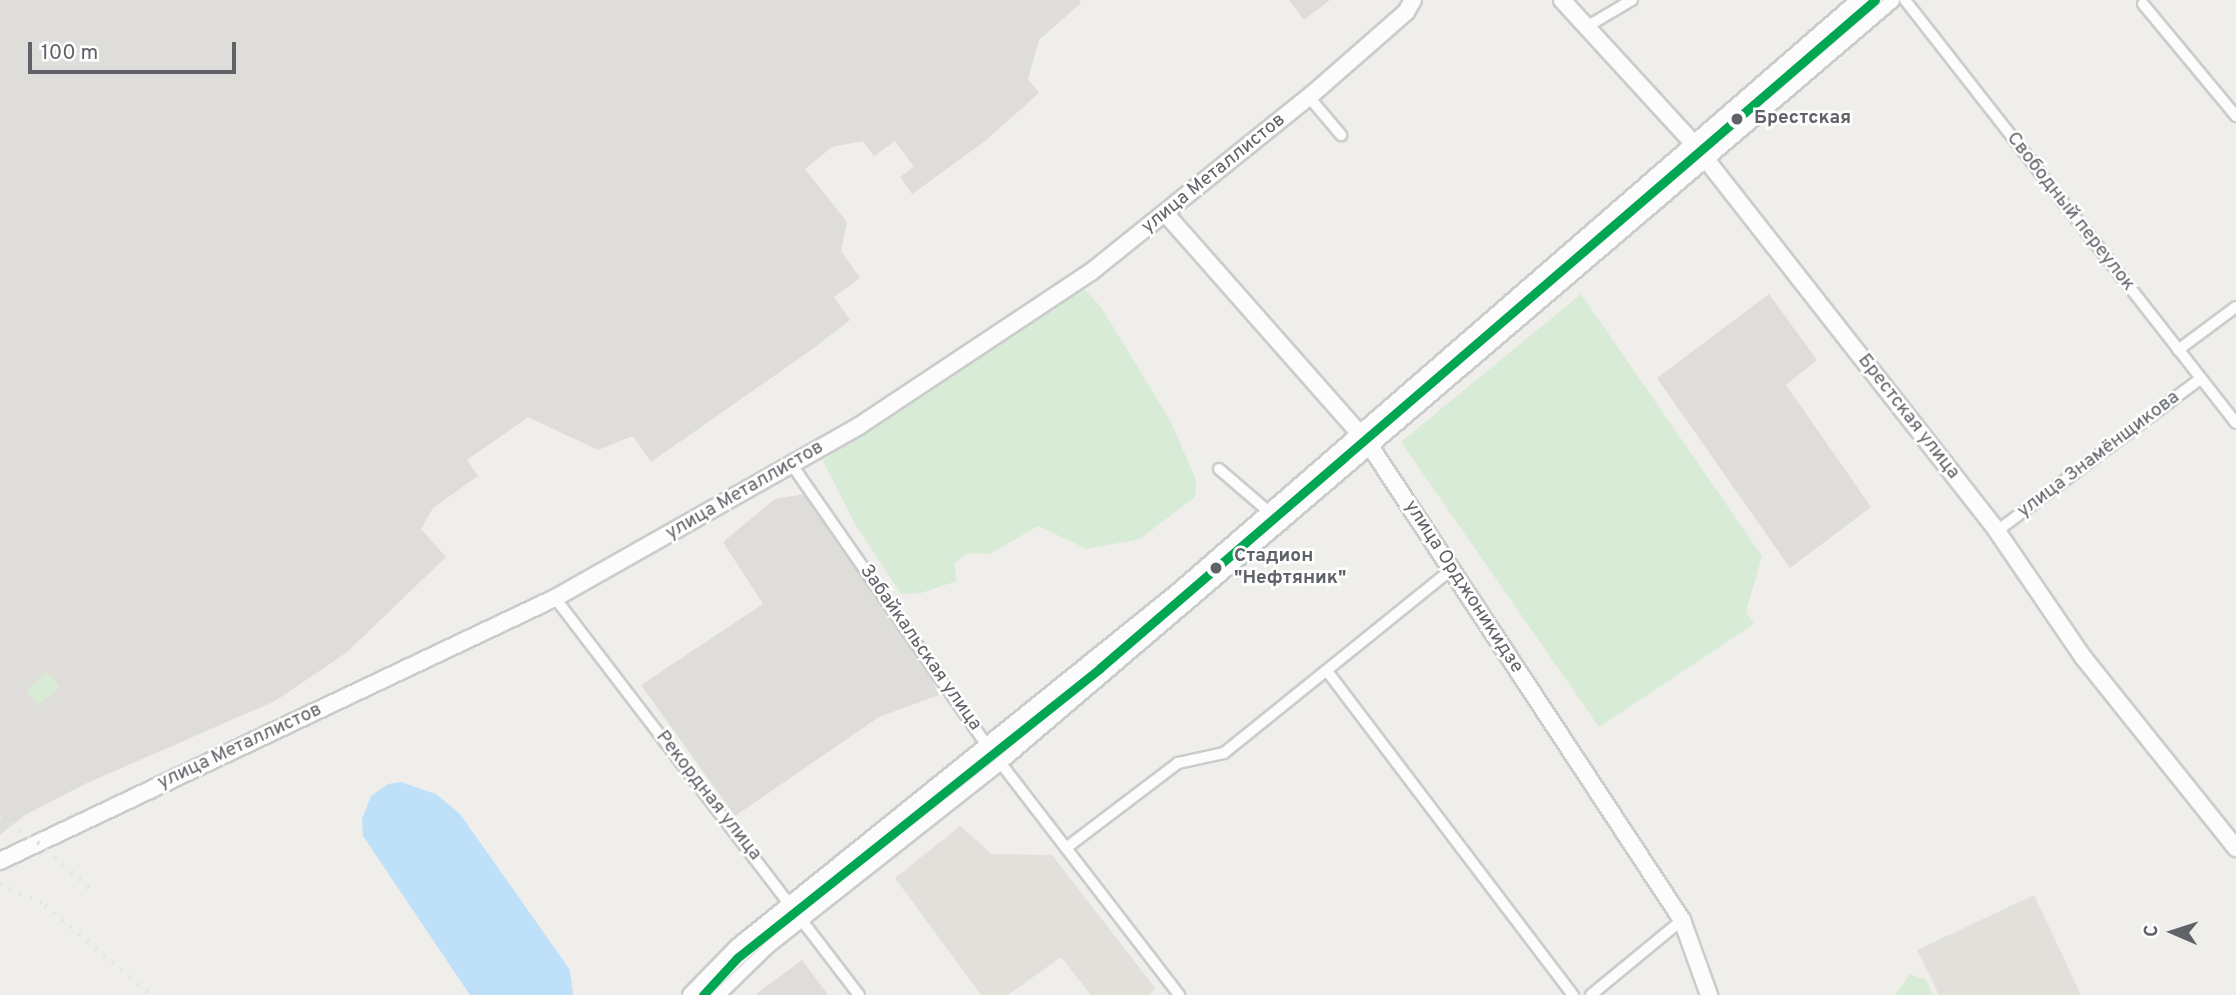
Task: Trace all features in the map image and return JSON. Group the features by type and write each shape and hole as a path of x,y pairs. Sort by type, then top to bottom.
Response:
{"street":[{"name":"улица Металлистов","path":"0,861 555,598 792,465 1027,317 1166,214 1309,97 1406,12 1413,0"},
{"name":"Брестская улица","path":"1562,0 1699,150 1997,531 2084,657 2236,848"},
{"path":"1588,26 1632,0"},
{"path":"716,995 802,918 1000,761 1364,437 1699,150 1860,0"},
{"path":"1699,150 1891,0"},
{"name":"Свободный переулок","path":"1905,0 2236,423"},
{"path":"2143,4 2236,116"},
{"path":"1309,97 1341,135"},
{"name":"улица Орджоникидзе","path":"1166,214 1247,309 1364,437 1682,920 1709,995"},
{"path":"2178,350 2236,307"},
{"name":"улица Знамёнщикова","path":"1997,531 2200,379"},
{"path":"691,995 738,947 791,903 989,748 1269,512 1364,437"},
{"name":"Забайкальская улица","path":"792,465 989,748 1179,995"},
{"path":"1219,469 1269,512"},
{"path":"1066,848 1178,764 1224,753 1452,569"},
{"name":"Рекордная улица","path":"555,598 859,995"},
{"path":"1327,671 1573,995"},
{"path":"1591,995 1682,920"}],"shaded area":[{"path":"0,0 1079,0 1081,3 1039,40 1028,79 1039,93 984,142 912,194 900,177 914,167 895,141 874,156 863,141 832,147 805,169 847,222 841,251 860,278 834,297 850,320 814,348 651,462 633,436 598,450 528,417 467,460 478,476 433,508 421,529 446,557 346,653 275,701 85,784 25,815 0,835"},
{"path":"1289,0 1330,0 1304,20"},
{"path":"1769,294 1817,360 1786,385 1871,507 1790,568 1657,378"},
{"path":"804,494 926,667 939,695 879,717 735,816 641,685 763,604 723,542 775,499"},
{"path":"960,826 992,854 1052,855 1156,989 1148,995 1091,995 1061,957 1008,995 981,995 895,878"},
{"path":"2034,895 2081,995 1939,995 1917,950"},
{"path":"802,960 828,995 755,995"}],"green space":[{"path":"1085,290 1101,307 1171,422 1196,480 1195,497 1140,539 1087,549 1038,526 990,554 967,553 954,563 957,581 921,593 901,594 855,524 823,461 869,424 1071,295"},
{"path":"1581,294 1762,556 1746,612 1754,624 1599,727 1401,442"},
{"path":"47,672 60,686 39,705 27,691"},
{"path":"1910,974 1926,980 1933,995 1895,995"}],"water":[{"path":"401,782 436,794 460,814 570,970 573,995 470,995 363,836 362,819 371,796 388,784"}],"tram line":[{"path":"710,995 780,928 988,765 1161,620 1883,0"}],"railway":[{"path":"0,818 38,842 94,892"},
{"path":"0,883 45,905 152,995"}],"transit line":[{"path":"703,995 737,958 1100,668 1875,0"}],"place":[{"name":"Брестская","path":"1737,119"},
{"name":"Стадион \"Нефтяник\"","path":"1216,568"}]}
